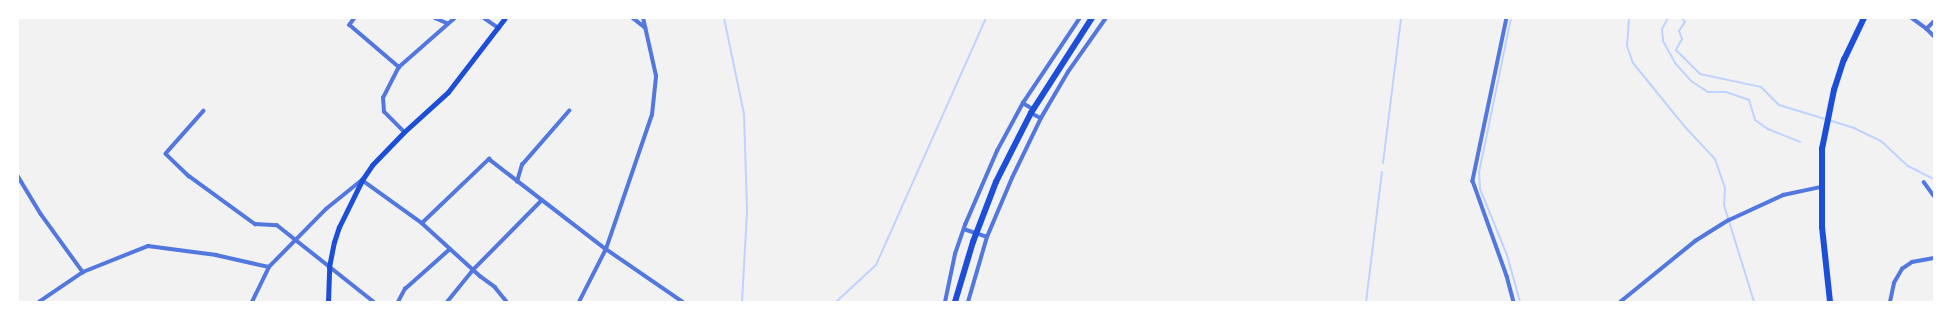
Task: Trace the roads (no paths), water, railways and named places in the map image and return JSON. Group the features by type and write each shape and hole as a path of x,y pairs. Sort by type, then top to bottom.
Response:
{"main road":[{"path":"328,302 329,267 339,227 362,180 372,165 404,132 448,92 499,28 505,18"},
{"path":"955,302 976,234 996,182 1032,111 1092,18"},
{"path":"1830,302 1820,186 1822,149 1834,90 1844,60 1864,18"}],"street":[{"path":"355,18 350,25 399,67"},
{"path":"435,18 447,23"},
{"path":"404,132 384,112 382,98 399,67 447,23 455,18"},
{"path":"484,18 499,28"},
{"path":"633,18 646,28"},
{"path":"579,302 606,250 652,115 656,76 643,18"},
{"path":"945,302 964,229 997,151 1023,103 1080,18"},
{"path":"968,302 987,237 1041,118 1068,72 1106,18"},
{"path":"1507,18 1473,181 1507,276 1514,302"},
{"path":"1912,18 1934,36"},
{"path":"1927,29 1934,22"},
{"path":"1023,103 1041,118"},
{"path":"204,111 166,154 189,176 254,224 277,225 374,302"},
{"path":"517,182 522,165 569,111"},
{"path":"422,223 489,159 606,250 683,302"},
{"path":"18,176 41,214 83,272"},
{"path":"252,302 269,267 326,209 362,180 422,223 473,270 495,287 506,302"},
{"path":"1924,182 1934,196"},
{"path":"1620,302 1695,242 1729,220 1783,195 1820,186"},
{"path":"447,302 473,270 541,200"},
{"path":"964,229 987,237"},
{"path":"39,302 83,272 148,246 216,255 269,267"},
{"path":"398,302 406,289 450,249"},
{"path":"1890,302 1894,283 1902,269 1912,262 1934,258"}],"waterway":[{"path":"724,18 744,114 747,212 742,302"},
{"path":"836,302 876,265 986,18"},
{"path":"1383,163 1401,18"},
{"path":"1511,18 1479,173 1480,189 1507,255 1520,302"},
{"path":"1629,18 1627,46 1633,63 1685,127 1715,159 1725,188 1724,205 1754,302"},
{"path":"1668,18 1662,29 1663,41 1675,63 1691,81 1708,92 1726,92 1749,100 1755,120 1768,129 1801,142"},
{"path":"1682,18 1685,22 1679,31 1682,39 1676,50 1700,74 1761,87 1779,105 1854,128 1881,141 1908,166 1934,179"},
{"path":"1366,302 1382,172"}]}
